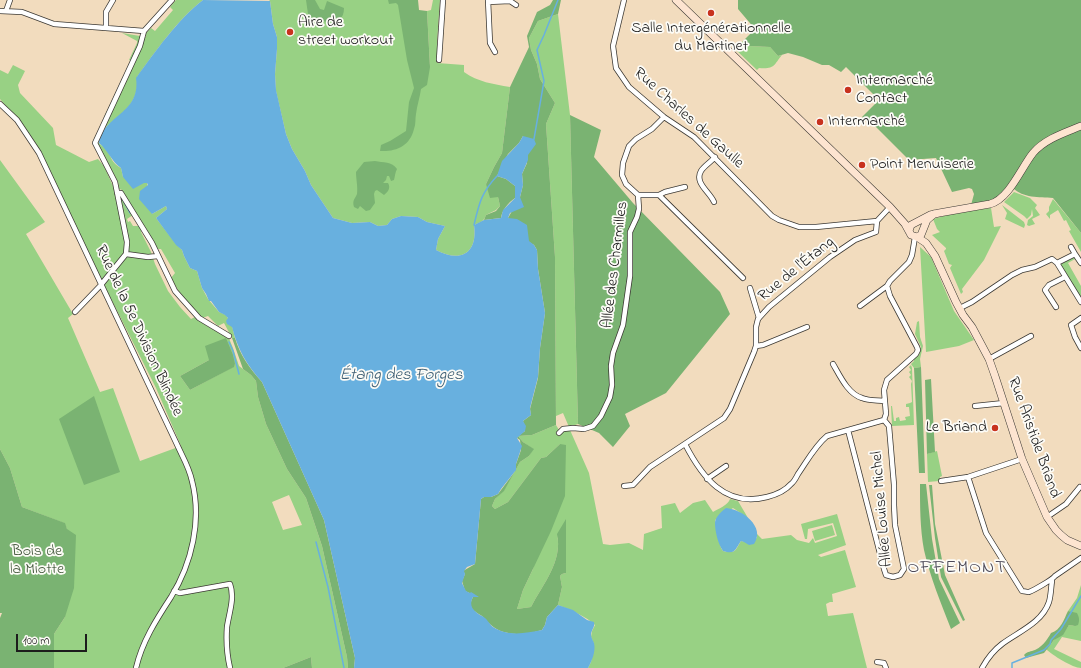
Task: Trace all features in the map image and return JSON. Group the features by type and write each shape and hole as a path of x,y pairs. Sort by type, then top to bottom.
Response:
{"street":[{"path":"6,11 10,0"},
{"path":"106,28 106,12 113,0"},
{"path":"75,312 126,254 126,242 115,182 95,143 140,46 144,31 172,0"},
{"path":"439,60 443,0"},
{"name":"Rue Charles de Gaulle","path":"624,0 613,46 616,68 629,87 664,117 694,137 772,216 798,227 816,227 877,221"},
{"name":"Rue Aristide Briand","path":"676,0 890,207 913,235 926,243 935,256 989,359 996,376 1022,460 1047,517 1061,535 1067,540 1081,546"},
{"path":"495,52 490,42 488,1 510,1 516,5"},
{"path":"0,11 22,12 54,24 144,31"},
{"name":"Rue de la 5e Division Blindée","path":"0,104 17,120 39,153 182,455 192,480 196,520 194,541 188,561 178,584 150,631 141,650 136,668"},
{"name":"Allée des Charmilles","path":"559,433 563,429 584,429 593,426 601,416 610,397 612,386 610,366 623,325 630,276 630,232 637,217 638,209 638,195 626,184 622,174 623,163 629,146 636,139 652,129 664,117"},
{"path":"860,306 888,286 890,281 905,266 912,255 913,235 910,226 930,215 990,204 1000,200 1034,153 1044,143 1081,126"},
{"path":"714,202 712,196 701,184 699,178 701,171 715,157"},
{"path":"638,195 659,195 665,192 685,188"},
{"path":"117,192 121,193 129,204 158,256 175,291 185,304 199,318 229,336"},
{"path":"659,195 743,278"},
{"path":"877,221 890,207"},
{"name":"Rue Aristide Briand","path":"890,207 915,223"},
{"path":"913,235 921,235 927,220 934,214"},
{"name":"Rue de l'Étang","path":"624,486 633,485 650,467 724,418 730,409 756,346 756,327 759,318 768,307 830,257 855,240 876,232 877,221"},
{"path":"915,223 920,224 923,230"},
{"name":"Rue Aristide Briand","path":"923,230 941,258 962,308"},
{"path":"1071,247 1081,263"},
{"path":"126,254 148,257 158,256"},
{"path":"1057,263 1075,254"},
{"path":"962,308 1012,275 1052,259 1057,263 1081,302"},
{"path":"1056,307 1045,290 1048,285 1065,277"},
{"path":"685,444 707,479 724,493 738,497 759,499 776,494 791,485 820,442 827,436 884,420 886,414 884,390 887,380 916,354 918,350 890,296 888,286"},
{"path":"750,288 759,318"},
{"path":"1081,318 1071,325 1081,348"},
{"path":"756,346 763,345 807,327"},
{"path":"989,359 1031,336"},
{"path":"833,364 844,383 855,395 861,398 885,401"},
{"path":"975,406 1004,403"},
{"name":"Allée Louise Michel","path":"848,430 884,569 886,575 893,577 900,575 904,569 896,525 889,426 884,420"},
{"path":"941,481 968,477 1022,460"},
{"path":"707,479 726,466"},
{"path":"968,477 986,533 1022,591 1028,592 1052,580 1054,576 1081,558"},
{"path":"1047,517 1066,504 1080,487"},
{"path":"983,668 996,649 1036,621 1049,602 1052,580"},
{"path":"174,591 180,593 230,584 232,598 227,627 230,668"},
{"path":"877,662 884,663 886,668"}],"green space":[{"path":"176,0 203,0 176,26 159,47 137,77 136,94 133,101 105,128 104,117 131,61 129,60 137,43 137,41 122,33 146,37 146,33 151,28 155,31 173,10 170,7"},
{"path":"269,0 409,0 430,67 427,11 431,10 433,0 440,0 437,63 464,65 464,72 475,78 510,87 502,153 486,184 498,197 500,206 496,210 486,215 482,222 474,225 473,243 466,253 453,256 436,250 438,239 445,226 427,222 418,217 401,216 392,219 387,225 378,226 370,222 352,223 333,218 311,185 305,171 292,149 286,134 276,91 275,74 277,37"},
{"path":"306,0 315,0 320,9 324,10 327,1 344,8 343,15 340,19 331,22 309,21"},
{"path":"388,0 418,0 419,10 427,11 430,67 427,85 421,89 416,111 415,127 412,135 402,147 380,151 381,145 406,131 409,102 414,88 407,60 398,5 396,3 389,4"},
{"path":"553,0 561,0 558,14 538,21 529,38 540,79 555,103 546,124 555,257 556,425 532,435 518,436 525,431 523,421 531,415 530,409 538,378 540,348 545,313 538,269 537,250 508,218 520,197 523,185 522,174 527,163 523,136 519,143 508,154 497,176 506,179 515,186 515,198 506,207 501,218 484,220 486,215 496,211 500,206 498,197 490,198 486,184 502,153 510,87 529,47 527,36 537,12 550,5"},
{"path":"738,0 1081,0 1081,233 1053,198 1022,194 1013,188 1014,177 996,200 971,205 974,194 972,189 969,188 952,192 936,158 909,160 869,120 867,121 862,117 879,100 846,67 841,72 829,65 822,65 803,57 788,53 778,56 770,47 749,46 743,41 755,29 738,9"},
{"path":"558,14 570,115 578,424 569,427 563,413 556,416 555,257 546,124 555,103 540,79 529,38 538,21"},
{"path":"743,41 749,46 770,47 778,56 782,55 773,66 768,68 759,68 757,70 735,49"},
{"path":"13,65 25,71 18,85 20,93 53,128 56,145 89,162 98,159 104,166 113,186 133,215 127,219 128,222 130,221 133,226 140,226 142,229 141,232 168,291 191,319 195,317 207,326 228,336 239,366 256,381 258,397 266,424 287,469 306,498 322,546 347,657 348,668 312,668 311,657 283,668 54,668 54,634 65,617 67,529 64,523 22,507 10,468 0,449 0,160 45,222 26,234 73,314 68,318 100,392 113,388 140,461 181,446 156,388 103,283 41,154 21,124 0,99 0,70 8,74","holes":["209,360 235,364 233,367 190,390 180,376","289,495 302,525 283,530 272,502"]},
{"path":"570,115 601,130 594,157 633,203 720,292 730,314 666,393 625,414 630,426 613,447 599,433 578,424"},
{"path":"97,142 105,148 114,163 121,168 123,177 147,183 152,214 166,206 167,209 156,218 182,250 190,268 197,271 202,288 208,299 219,312 226,315 232,326 235,338 232,338 224,323 218,326 208,316 202,318 181,294 171,278 175,273 161,249 158,249 122,190 119,189 118,182"},
{"path":"375,161 390,163 395,166 397,169 394,180 391,181 389,176 387,176 383,183 388,183 389,188 384,195 377,190 375,191 375,203 370,210 366,211 360,206 358,209 354,207 353,203 357,194 356,172 364,162"},
{"path":"1014,192 1030,198 1037,205 1035,208 1040,215 1032,219 1035,224 1029,226 1027,225 1028,220 1033,216 1032,209 1031,215 1027,219 1004,202"},
{"path":"1053,199 1081,233 1081,252 1069,231 1071,230 1066,220 1064,221 1058,210 1050,215 1050,219 1046,214 1049,211 1049,207"},
{"path":"1002,205 1024,222 1024,228 1005,219 1007,213"},
{"path":"991,208 994,227 1001,226 984,260 962,289 963,292 961,294 950,268 952,265 949,264 944,251 946,248 932,235 940,232 937,229 933,219 955,213"},
{"path":"920,247 931,257 954,311 974,340 959,346 926,352"},
{"path":"1074,257 1075,259 1068,263 1081,286 1081,298 1060,266 1062,263"},
{"path":"919,321 920,337 923,346 920,359 921,367 914,368 911,364 919,355 921,347 915,334 917,322"},
{"path":"226,338 233,355 235,364 234,367 190,390 180,376 209,360 205,346"},
{"path":"232,338 235,338 246,362 262,382 324,520 355,658 354,668 348,668 347,657 322,546 306,498 287,469 266,424 258,397 256,381 243,369"},
{"path":"911,365 912,368 914,425 892,426 891,406 894,421 896,421 896,418 899,417 900,421 906,420 905,417 910,416 909,407 906,407 906,404 912,402 912,381 909,377 911,375 909,372 911,370 909,367"},
{"path":"921,367 925,473 919,473 914,368"},
{"path":"931,379 935,452 927,454 925,380"},
{"path":"94,396 120,472 84,485 59,419"},
{"path":"556,425 559,430 570,430 589,473 603,544 610,545 629,543 643,550 644,534 662,528 661,506 675,503 680,513 693,503 705,500 713,512 725,505 730,499 738,501 748,518 733,508 715,520 721,548 723,551 728,552 733,552 741,541 746,542 757,538 757,534 762,539 791,535 797,540 809,543 813,538 815,543 837,536 833,523 808,529 807,539 805,539 801,524 837,514 846,545 818,555 821,557 845,550 856,587 832,594 833,602 826,604 828,616 853,613 867,668 588,668 591,662 594,644 591,637 595,625 583,616 558,605 562,587 560,576 566,573 557,534 557,554 551,572 531,607 517,609 523,590 533,569 560,444 546,457 541,458 508,502 495,509 492,506 495,499 504,490 520,462 529,456 533,449 523,442 518,436 532,435"},
{"path":"518,436 523,442 534,449 529,456 520,462 516,469 516,464 521,450 520,440 517,438"},
{"path":"560,444 566,445 565,496 551,531 523,590 517,609 531,607 551,572 557,554 557,534 566,519 566,573 560,576 562,587 558,605 547,617 542,630 527,634 512,634 494,628 482,616 472,609 471,601 473,597 478,597 465,591 462,581 465,574 463,571 475,564 481,499 498,494 514,472 504,491 495,499 492,506 495,509 508,502 541,458 546,457"},
{"name":"Bois de la Miotte","path":"0,449 10,468 22,507 65,523 67,529 76,535 74,588 65,617 54,634 54,668 0,668 0,618 2,613 0,613"},
{"path":"937,451 942,476 940,477 939,481 928,482 927,454"},
{"path":"920,484 926,484 932,539 939,579 960,623 951,629 926,560 921,525"},
{"path":"929,485 932,485 935,524 945,575 965,620 963,621 941,577"},
{"path":"832,525 835,535 815,541 812,531"},
{"path":"1081,585 1081,641 1062,637 1054,649 1081,662 1081,668 1063,661 1046,649 1064,632 1069,625 1075,626 1073,613 1068,611 1077,598"},
{"path":"1068,611 1077,613 1079,619 1078,625 1069,625 1063,635 1054,640 1044,653 1026,658 1024,655 1025,654 1036,650 1046,641 1051,633 1060,627"},
{"path":"311,657 312,668 283,668"}],"water":[{"name":"Étang des Forges","path":"203,0 270,1 273,24 277,37 275,74 276,90 286,134 292,149 305,171 311,185 333,218 352,223 370,222 378,226 387,225 392,219 401,216 418,217 427,222 445,226 438,239 436,250 453,256 466,253 473,243 474,225 484,220 501,218 503,210 515,198 515,186 506,179 497,176 502,161 519,143 523,136 534,139 536,144 528,155 528,160 522,174 523,185 520,197 524,207 510,213 508,218 517,219 527,225 529,241 537,250 538,269 545,313 538,377 530,408 531,415 523,421 526,426 525,431 517,438 522,446 516,464 516,470 498,494 481,499 475,564 467,567 464,571 465,574 462,583 466,591 479,597 473,597 471,603 474,611 485,618 493,627 505,632 517,633 542,630 547,617 558,605 573,610 587,620 594,622 594,627 591,634 594,643 594,653 588,668 354,668 355,658 324,520 262,382 251,369 243,356 232,327 227,324 226,321 228,318 219,312 211,301 209,301 202,288 197,271 190,268 182,250 176,245 156,218 167,209 166,206 152,214 139,199 140,191 148,185 147,183 133,189 123,177 121,168 99,143 107,126 128,107 133,99 136,90 136,78 176,26"},
{"path":"726,508 745,515 755,525 757,538 754,544 749,545 741,541 733,552 723,551 717,537 715,521 717,516"}],"waterway":[{"path":"534,139 544,81 537,50 558,0"},
{"path":"474,225 481,199 487,188 497,176"},
{"path":"122,198 130,213"},
{"path":"229,342 239,374"},
{"path":"316,542 328,587 344,668"},
{"path":"1012,668 1012,663 1044,650 1050,644 1051,640 1061,629 1081,596"}],"place":[{"name":"Salle Intergénérationnelle du Martinet","path":"711,13"},
{"name":"Aire de street workout","path":"290,32"},
{"name":"Intermarché Contact","path":"848,90"},
{"name":"Intermarché","path":"820,122"},
{"name":"Point Menuiserie","path":"862,165"},
{"name":"Le Briand","path":"995,428"}],"district":[{"name":"OFFEMONT","path":"957,569"}]}
